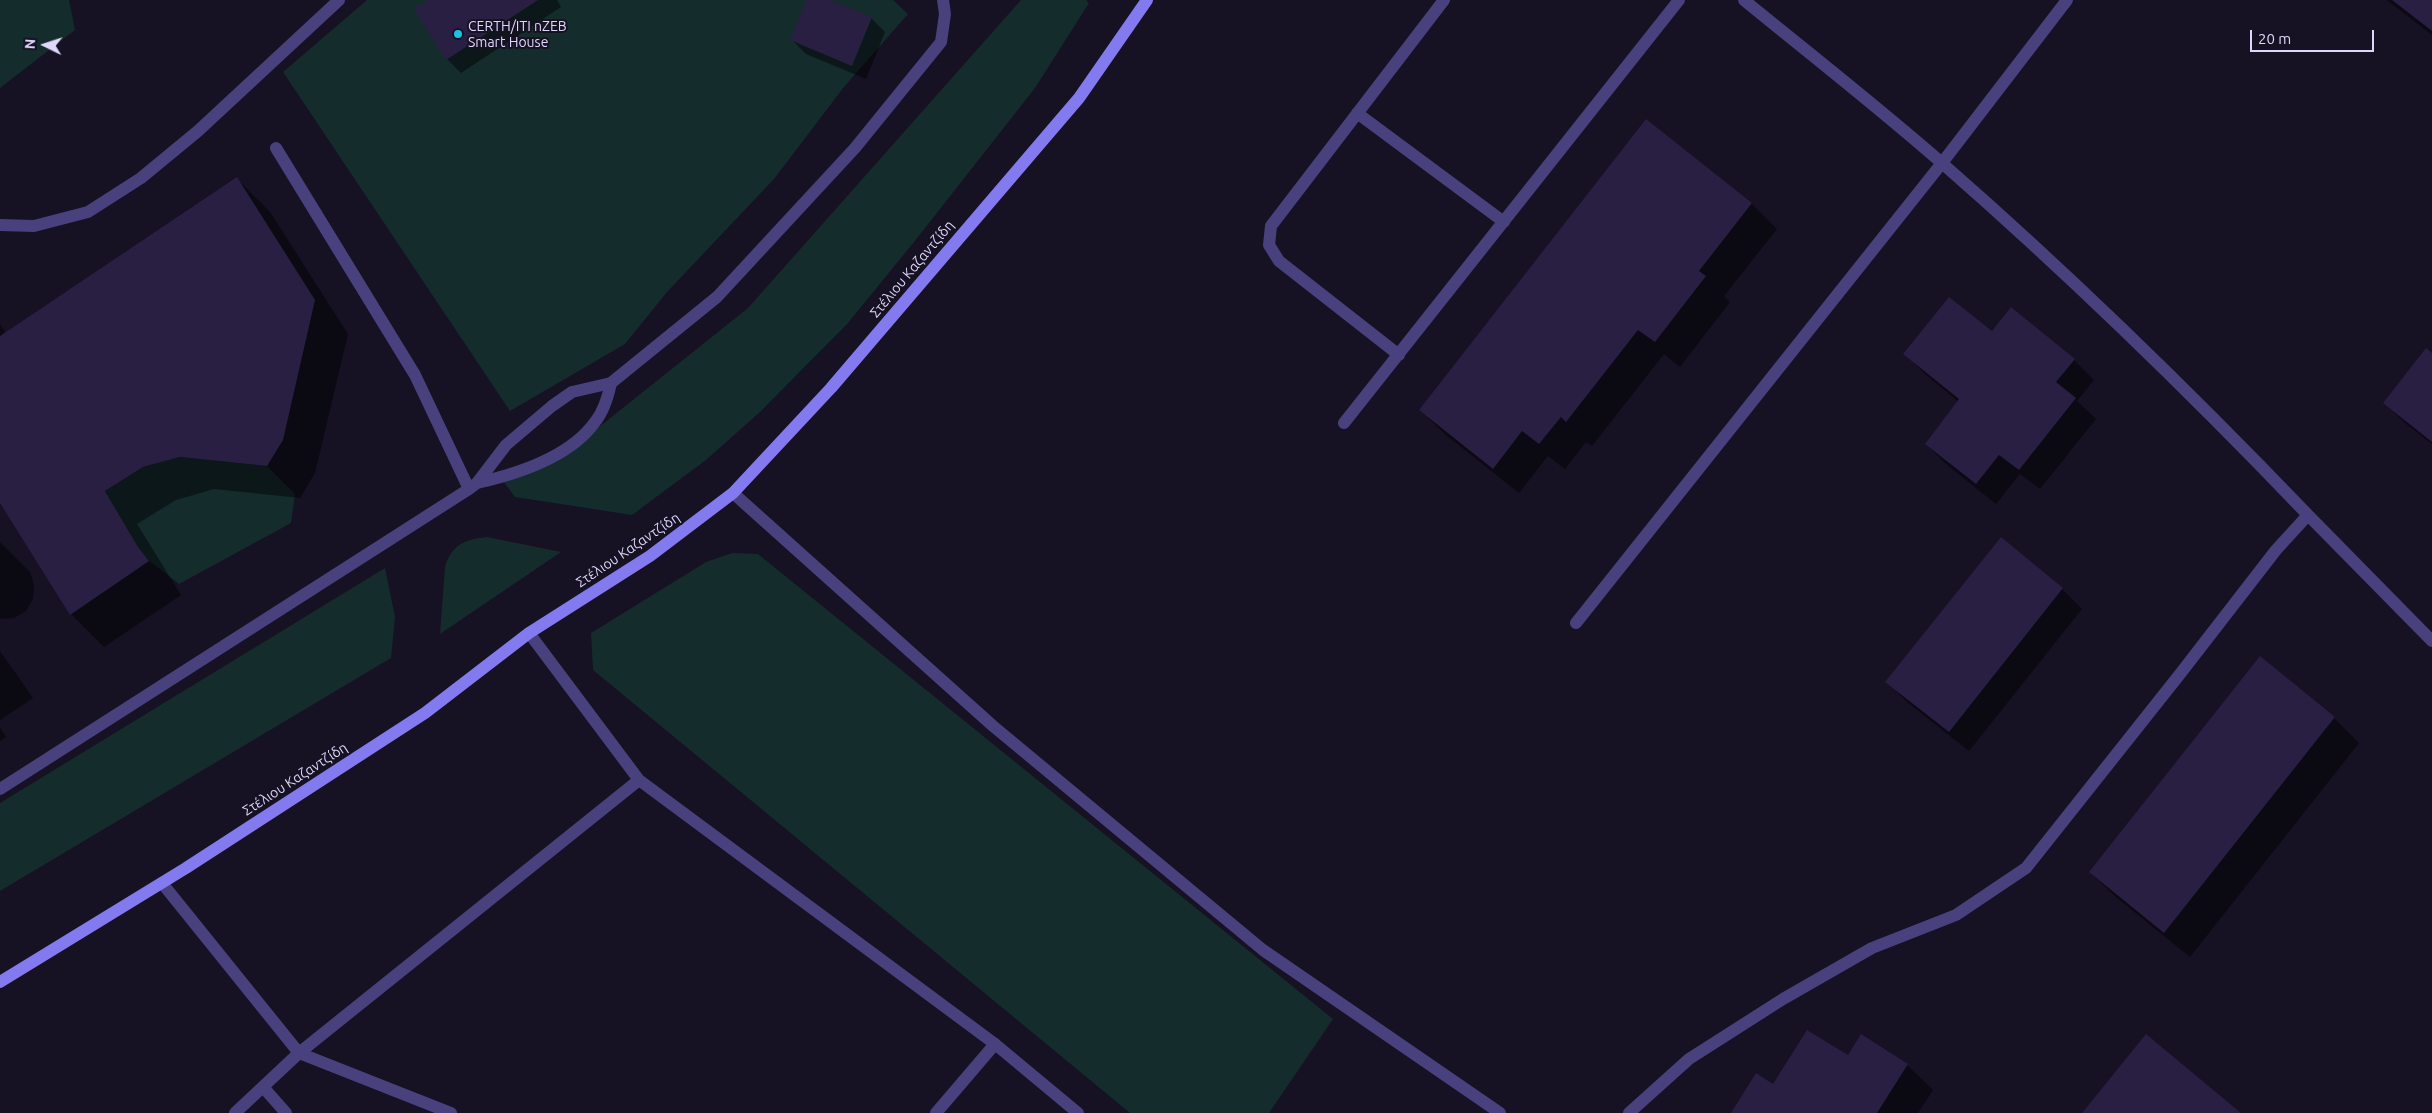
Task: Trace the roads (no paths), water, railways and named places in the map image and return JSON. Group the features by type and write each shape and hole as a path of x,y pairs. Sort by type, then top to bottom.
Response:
{"main road":[{"name":"Στέλιου Καζαντζίδη","path":"0,982 162,883 425,713 529,633 650,556 733,493 831,388 1079,98 1147,0"}],"street":[{"path":"0,224 34,226 88,212 141,178 198,131 340,0"},
{"path":"473,486 506,445 557,402 582,388 612,383 717,297 855,148 941,42 945,14 944,0"},
{"path":"1399,355 1279,261 1269,245 1270,226 1444,0"},
{"path":"1344,424 1679,0"},
{"path":"1744,0 1942,162 2126,330 2211,413 2308,515 2432,640"},
{"path":"1576,623 1942,162 2067,0"},
{"path":"1357,113 1504,222"},
{"path":"276,148 415,375 473,486"},
{"path":"0,789 473,486 534,465 576,440 596,422 602,412 612,383"},
{"path":"733,493 993,726 1263,950 1500,1113"},
{"path":"1629,1113 1689,1059 1783,999 1872,948 1956,915 2026,868 2276,550 2308,515"},
{"path":"529,633 640,780 994,1044 1078,1113"},
{"path":"235,1113 299,1053 640,780"},
{"path":"162,883 299,1053 451,1113"},
{"path":"936,1113 994,1044"},
{"path":"263,1087 286,1113"}],"place":[{"name":"CERTH/ITI nZEB Smart House","path":"458,34"}]}
